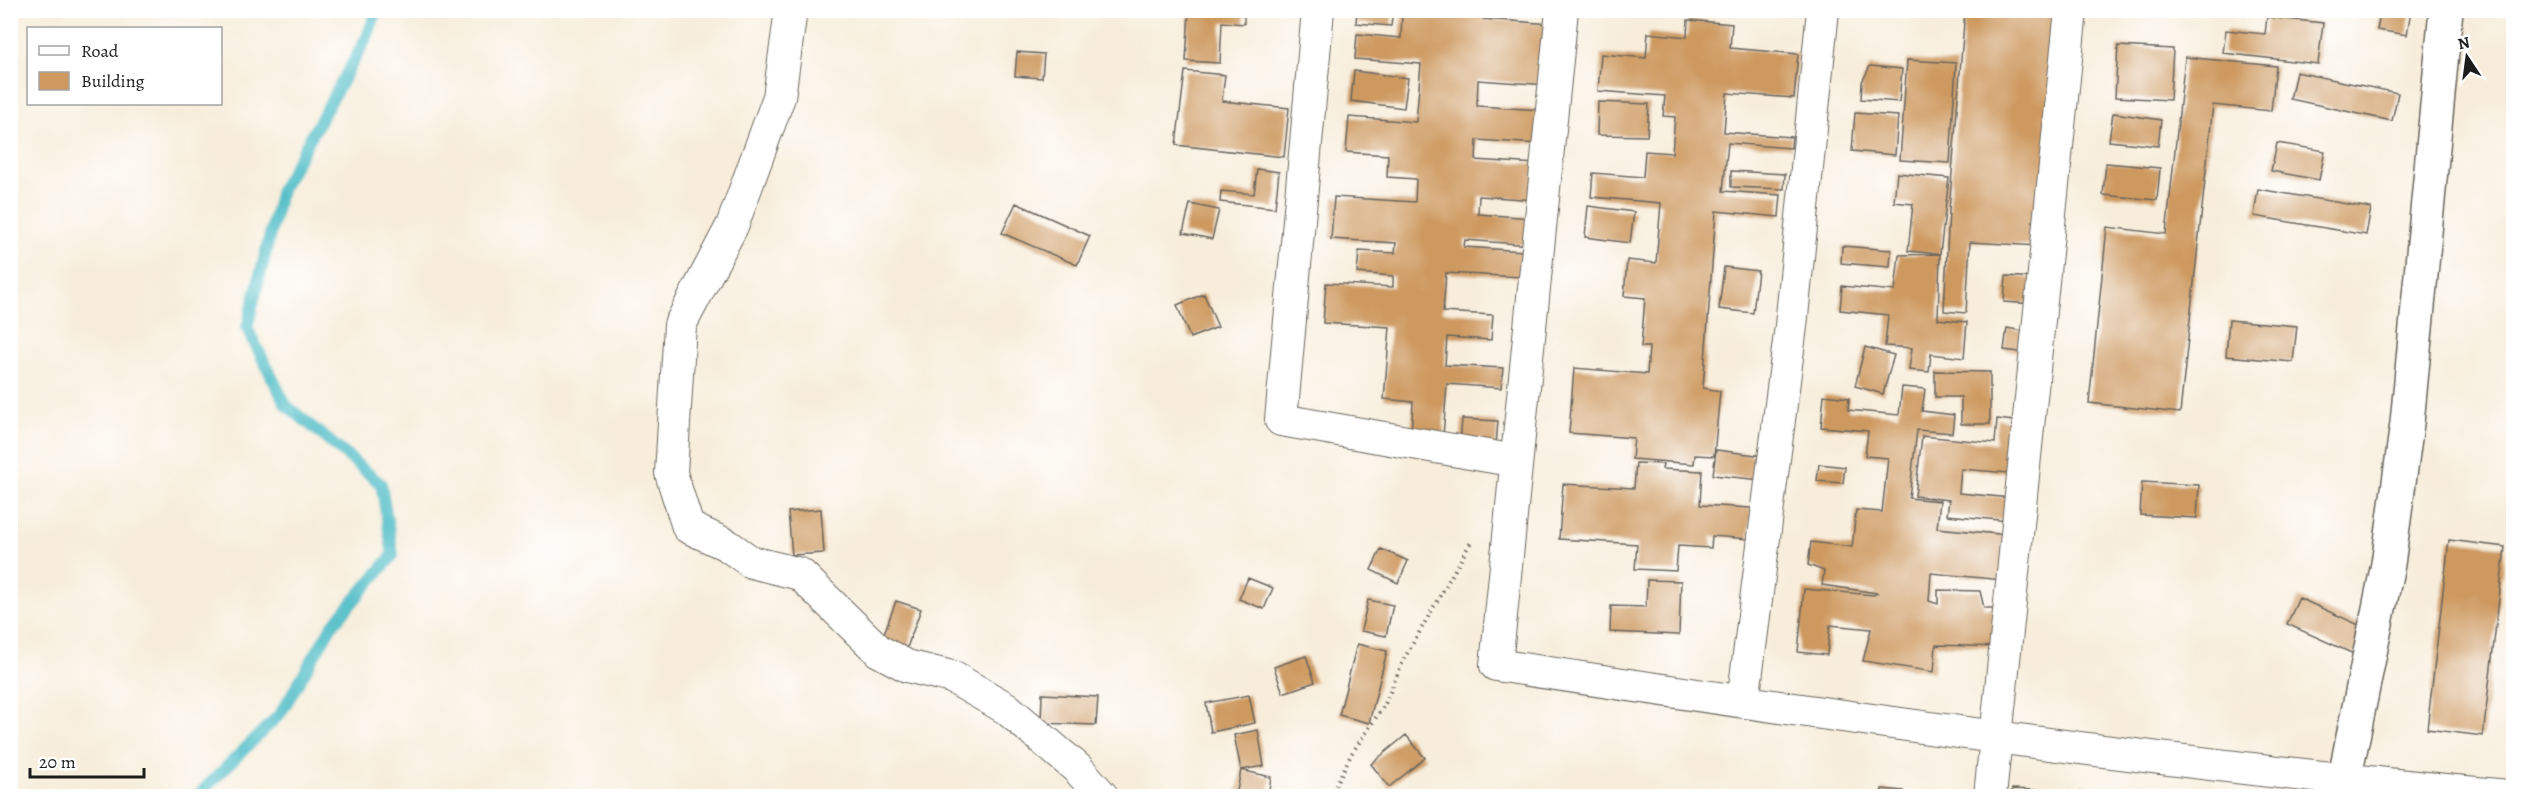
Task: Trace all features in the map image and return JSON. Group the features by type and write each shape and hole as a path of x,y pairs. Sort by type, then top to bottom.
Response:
{"street":[{"path":"791,10 779,98 732,226 680,325 671,473 688,527 728,545 751,562 800,574 879,651 907,666 952,677 1006,708 1078,770 1102,796"},
{"path":"1318,10 1281,420 1516,461"},
{"path":"1562,10 1496,665 2342,789 2508,796"},
{"path":"1743,702 1791,326 1823,10"},
{"path":"1990,796 2071,10"},
{"path":"2342,789 2388,564 2408,423 2446,10"}],"path":[{"path":"1330,796 1352,753 1384,704 1404,659 1475,534"}],"building":[{"path":"1189,10 1244,10 1244,24 1222,22 1220,63 1186,61"},
{"path":"1357,10 1393,10 1391,26 1356,23"},
{"path":"1429,10 1484,10 1483,19 1553,24 1548,85 1478,80 1477,106 1542,110 1540,144 1477,140 1476,160 1538,164 1535,200 1479,196 1478,214 1533,218 1531,245 1465,240 1464,247 1523,251 1522,277 1446,273 1443,312 1493,315 1491,340 1447,337 1445,365 1503,368 1501,388 1447,384 1443,437 1411,435 1413,402 1384,399 1390,327 1323,323 1326,283 1393,287 1393,276 1357,273 1359,251 1395,253 1396,243 1331,239 1334,197 1415,202 1416,179 1387,177 1388,155 1346,152 1349,117 1416,122 1421,64 1355,59 1357,34 1401,38 1402,13 1429,16"},
{"path":"1965,10 2061,10 2039,246 1970,242 1966,313 1944,311 1949,210"},
{"path":"2381,10 2411,10 2407,35 2377,30"},
{"path":"2267,17 2323,23 2318,64 2223,53 2226,30 2265,34"},
{"path":"1688,20 1732,24 1730,48 1798,54 1794,98 1727,93 1724,132 1792,137 1791,148 1728,143 1723,191 1781,195 1779,217 1716,211 1703,388 1720,391 1714,456 1695,455 1694,464 1632,459 1634,438 1569,433 1574,368 1647,374 1649,347 1641,347 1645,298 1624,296 1627,260 1656,263 1661,203 1591,197 1593,173 1643,177 1645,151 1672,153 1675,117 1663,116 1665,96 1598,91 1601,54 1646,58 1648,33 1687,37"},
{"path":"2118,46 2173,49 2170,100 2115,97"},
{"path":"1017,52 1044,54 1042,78 1015,76"},
{"path":"2185,57 2276,66 2271,111 2213,105 2180,413 2089,403 2107,227 2166,234"},
{"path":"1907,60 1956,63 1950,163 1900,160"},
{"path":"1870,66 1902,69 1899,102 1861,99 1862,82"},
{"path":"1185,71 1225,75 1222,101 1289,108 1284,157 1176,145"},
{"path":"1354,71 1408,78 1404,108 1351,101"},
{"path":"2296,72 2398,93 2392,121 2290,99"},
{"path":"1598,102 1649,104 1647,136 1597,135"},
{"path":"1855,113 1898,116 1895,155 1852,151"},
{"path":"2113,113 2161,120 2158,146 2109,141"},
{"path":"2277,143 2325,151 2319,180 2271,171"},
{"path":"2106,163 2160,168 2157,200 2103,195"},
{"path":"1257,169 1279,172 1275,208 1220,202 1221,191 1254,194"},
{"path":"1731,171 1785,174 1784,189 1731,187"},
{"path":"1897,173 1949,178 1940,254 1908,251 1913,204 1894,202"},
{"path":"2258,189 2371,208 2366,235 2254,216"},
{"path":"1016,203 1090,236 1077,265 1002,233"},
{"path":"1190,204 1219,210 1212,239 1183,233"},
{"path":"1588,206 1634,212 1630,243 1585,237"},
{"path":"1842,246 1891,250 1890,267 1841,263"},
{"path":"1940,254 1938,319 1967,322 1964,358 1931,354 1929,372 1909,370 1912,348 1885,346 1888,315 1840,310 1842,286 1895,291 1899,255"},
{"path":"1724,267 1758,271 1753,313 1719,309"},
{"path":"2006,276 2035,278 2033,304 2004,302"},
{"path":"1204,294 1218,327 1190,338 1177,305"},
{"path":"2229,320 2297,326 2293,362 2226,356"},
{"path":"2007,328 2029,332 2027,353 2004,350"},
{"path":"1865,347 1894,355 1883,394 1855,386"},
{"path":"1935,371 1990,372 1990,424 1961,424 1961,397 1935,397"},
{"path":"1902,387 1925,389 1922,411 1954,415 1952,433 1917,430 1909,498 1940,501 1937,528 2008,535 2003,580 1931,573 1929,601 1938,604 1938,590 1980,591 1984,608 2001,608 2000,647 1936,645 1934,672 1863,661 1871,629 1830,625 1827,655 1798,652 1804,589 1874,595 1877,593 1822,585 1824,571 1808,565 1811,542 1852,547 1856,510 1882,512 1888,458 1865,456 1868,431 1821,427 1824,395 1849,398 1848,410 1899,415"},
{"path":"1462,419 1498,421 1496,446 1460,444"},
{"path":"1997,419 2014,421 2009,473 1961,469 1959,493 2011,498 2009,521 1947,515 1949,500 1915,496 1922,436 1995,443"},
{"path":"1716,450 1764,456 1761,480 1713,475"},
{"path":"1636,463 1663,464 1662,469 1702,471 1700,505 1751,508 1749,539 1712,536 1711,548 1678,546 1676,571 1635,569 1637,544 1559,539 1563,484 1634,488"},
{"path":"1819,464 1845,467 1843,483 1817,481"},
{"path":"2142,482 2199,485 2197,518 2140,515"},
{"path":"821,509 824,553 792,555 788,512"},
{"path":"2449,540 2505,547 2483,736 2427,729"},
{"path":"1381,549 1408,561 1398,583 1371,570"},
{"path":"1248,578 1273,588 1264,609 1239,599"},
{"path":"1647,580 1681,581 1679,635 1610,632 1611,606 1646,607"},
{"path":"2299,598 2368,629 2356,655 2287,624"},
{"path":"1368,600 1393,605 1386,636 1361,631"},
{"path":"896,601 921,609 904,656 879,647"},
{"path":"1357,644 1387,651 1369,723 1339,715"},
{"path":"1306,656 1315,682 1283,693 1274,667"},
{"path":"1042,694 1098,697 1096,725 1041,723"},
{"path":"1249,695 1255,723 1211,732 1206,703"},
{"path":"1258,730 1264,766 1241,770 1234,735"},
{"path":"1406,735 1425,758 1389,787 1371,764"},
{"path":"1241,770 1271,777 1268,796 1236,796"},
{"path":"1882,789 1903,791 1903,796 1881,796"},
{"path":"2012,789 2148,795 2148,796 2011,796"}],"waterway":[{"path":"197,796 280,714 332,626 393,555 381,484 286,405 247,328 281,190 367,37 377,10"}]}
